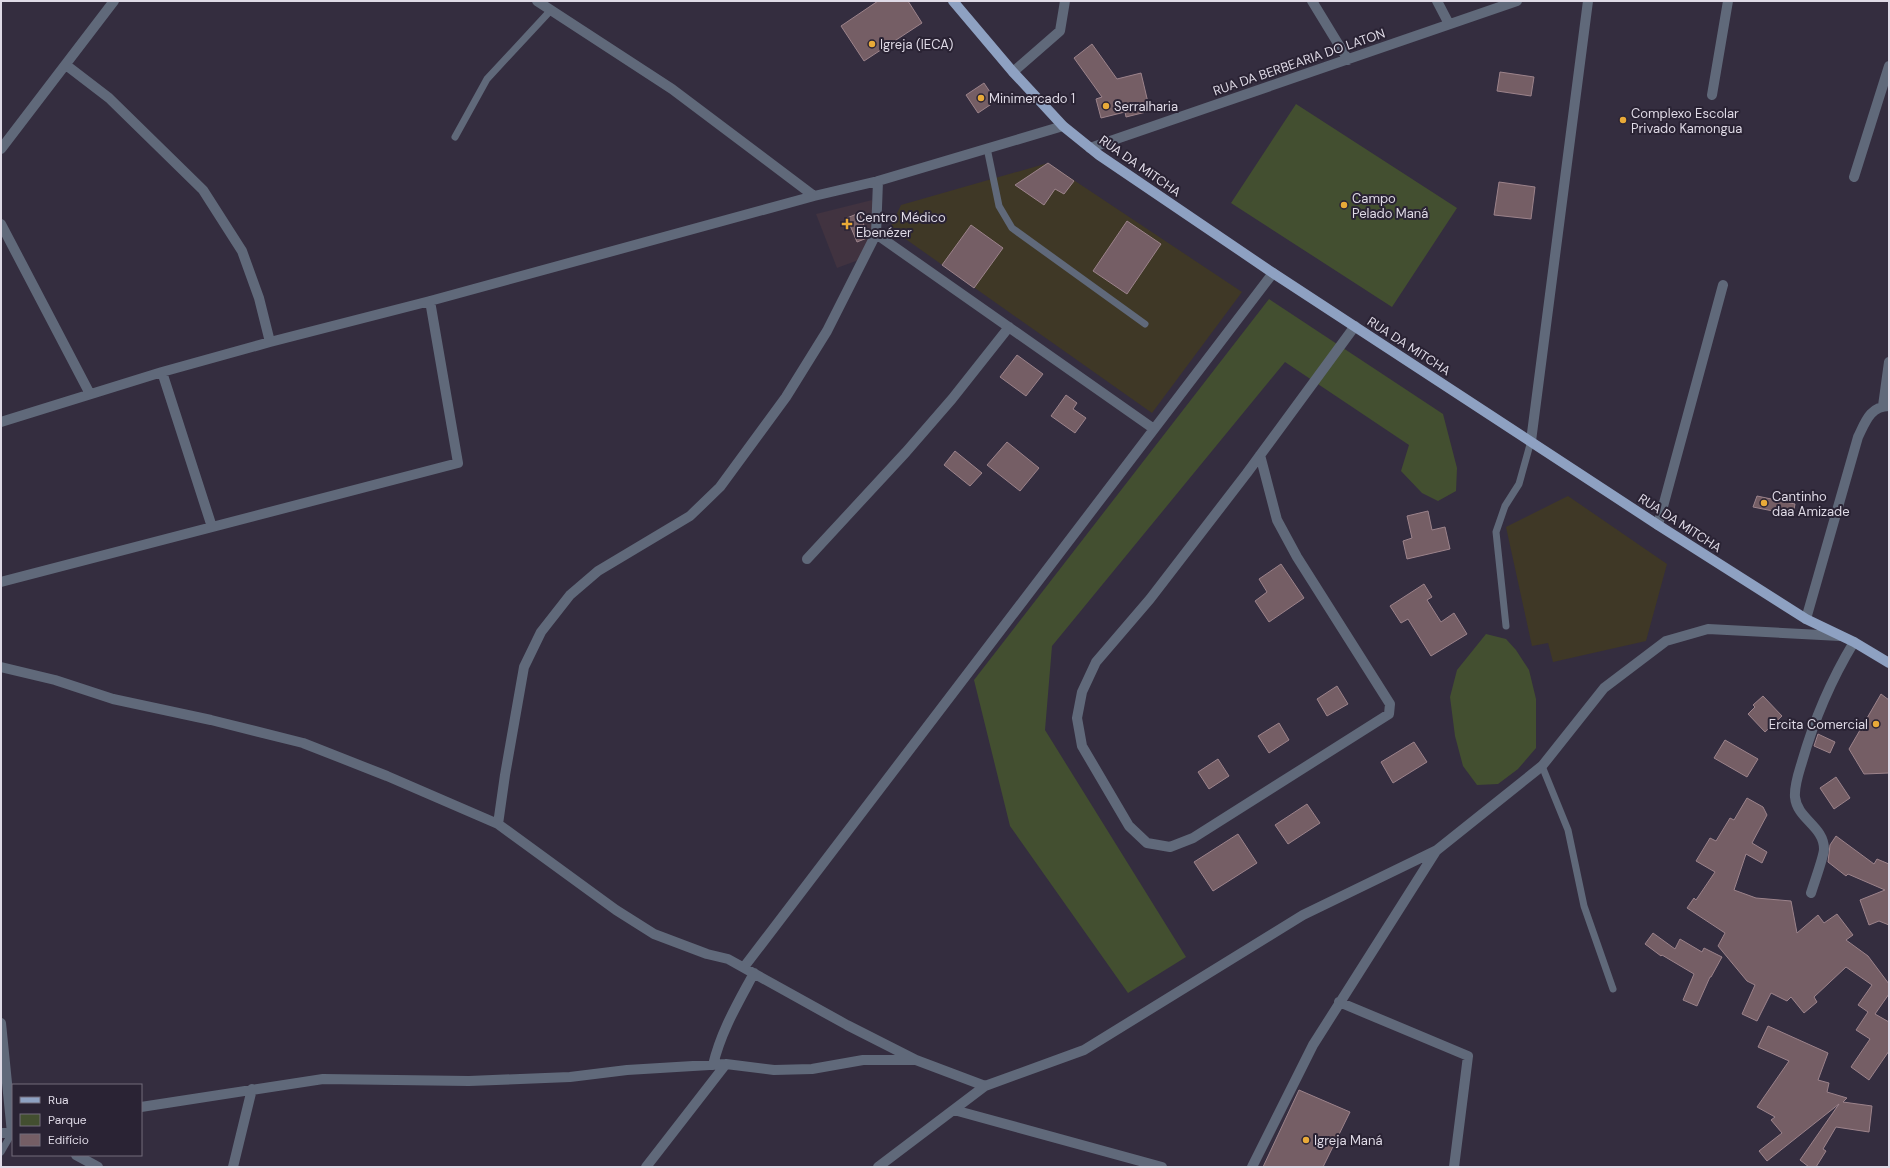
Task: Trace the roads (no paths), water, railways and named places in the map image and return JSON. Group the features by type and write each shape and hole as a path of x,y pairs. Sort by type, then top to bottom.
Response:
{"main road":[{"name":"RUA DA MITCHA","path":"953,1 1013,72 1063,126 1090,148 1147,189 1658,525 1806,619 1854,642 1889,663"}],"street":[{"path":"1,149 114,1"},
{"path":"537,1 672,89 814,196"},
{"path":"1013,72 1060,31 1065,1"},
{"path":"1312,1 1348,60"},
{"path":"1437,1 1449,24"},
{"name":"RUA DA BERBEARIA DO LATON","path":"1090,148 1517,1"},
{"path":"1531,441 1588,1"},
{"path":"1712,95 1728,1"},
{"path":"66,65 109,98 203,190 242,251 259,298 270,342"},
{"path":"1854,177 1889,66"},
{"path":"1,422 162,372 270,342 430,301 814,196 878,181 1063,126"},
{"path":"498,824 504,775 524,667 542,632 570,595 598,571 690,516 720,487 794,384 827,331 876,234 878,181"},
{"path":"1,224 90,394"},
{"path":"876,234 1154,429"},
{"path":"744,967 1273,273"},
{"path":"1658,525 1722,284"},
{"path":"1,582 458,463 430,301"},
{"path":"1260,455 1277,520 1297,557 1390,704 1390,714 1193,838 1170,847 1148,843 1129,826 1082,746 1077,718 1082,692 1096,662 1150,599 1260,455 1355,326"},
{"path":"806,559 911,446 952,399 1009,327"},
{"path":"1806,619 1858,437 1869,414 1886,406 1889,362"},
{"path":"162,372 212,527"},
{"path":"878,1167 985,1086 1084,1050 1303,915 1437,850 1542,766 1604,688 1666,641 1708,630 1840,636"},
{"path":"1811,893 1824,849 1819,831 1798,809 1795,797 1798,775 1809,738 1836,672 1854,642"},
{"path":"1,667 55,680 113,699 210,720 303,744 387,776 498,824 616,910 654,934 707,954 728,959 847,1025 916,1060 985,1086"},
{"path":"1252,1167 1313,1045 1437,850"},
{"path":"713,1065 718,1044 732,1013 754,973"},
{"path":"1339,1002 1468,1056 1454,1167"},
{"path":"1,1023 12,1124"},
{"path":"142,1107 252,1089 323,1080 461,1081 562,1078 627,1070 726,1064 774,1070 812,1069 863,1060 916,1060"},
{"path":"646,1167 726,1064"},
{"path":"234,1167 252,1089"},
{"path":"954,1110 1162,1167"},
{"path":"1,1132 12,1133"},
{"path":"78,1156 98,1167"}],"lane":[{"path":"455,137 487,79 551,10"},
{"path":"987,148 999,206 1012,228 1145,324"},
{"path":"1506,626 1496,532 1505,506 1519,484 1531,441"},
{"path":"1542,766 1568,830 1584,906 1613,989"},
{"path":"1,1152 12,1135"}],"place":[{"name":"Igreja (IECA)","path":"872,44"},
{"name":"Minimercado 1","path":"981,98"},
{"name":"Serralharia","path":"1106,106"},
{"name":"Complexo Escolar Privado Kamongua","path":"1623,120"},
{"name":"Campo Pelado Maná","path":"1344,205"},
{"name":"Centro Médico Ebenézer","path":"847,224"},
{"name":"Cantinho daa Amizade","path":"1764,503"},
{"name":"Ercita Comercial","path":"1876,724"},
{"name":"Igreja Maná","path":"1306,1140"}]}
